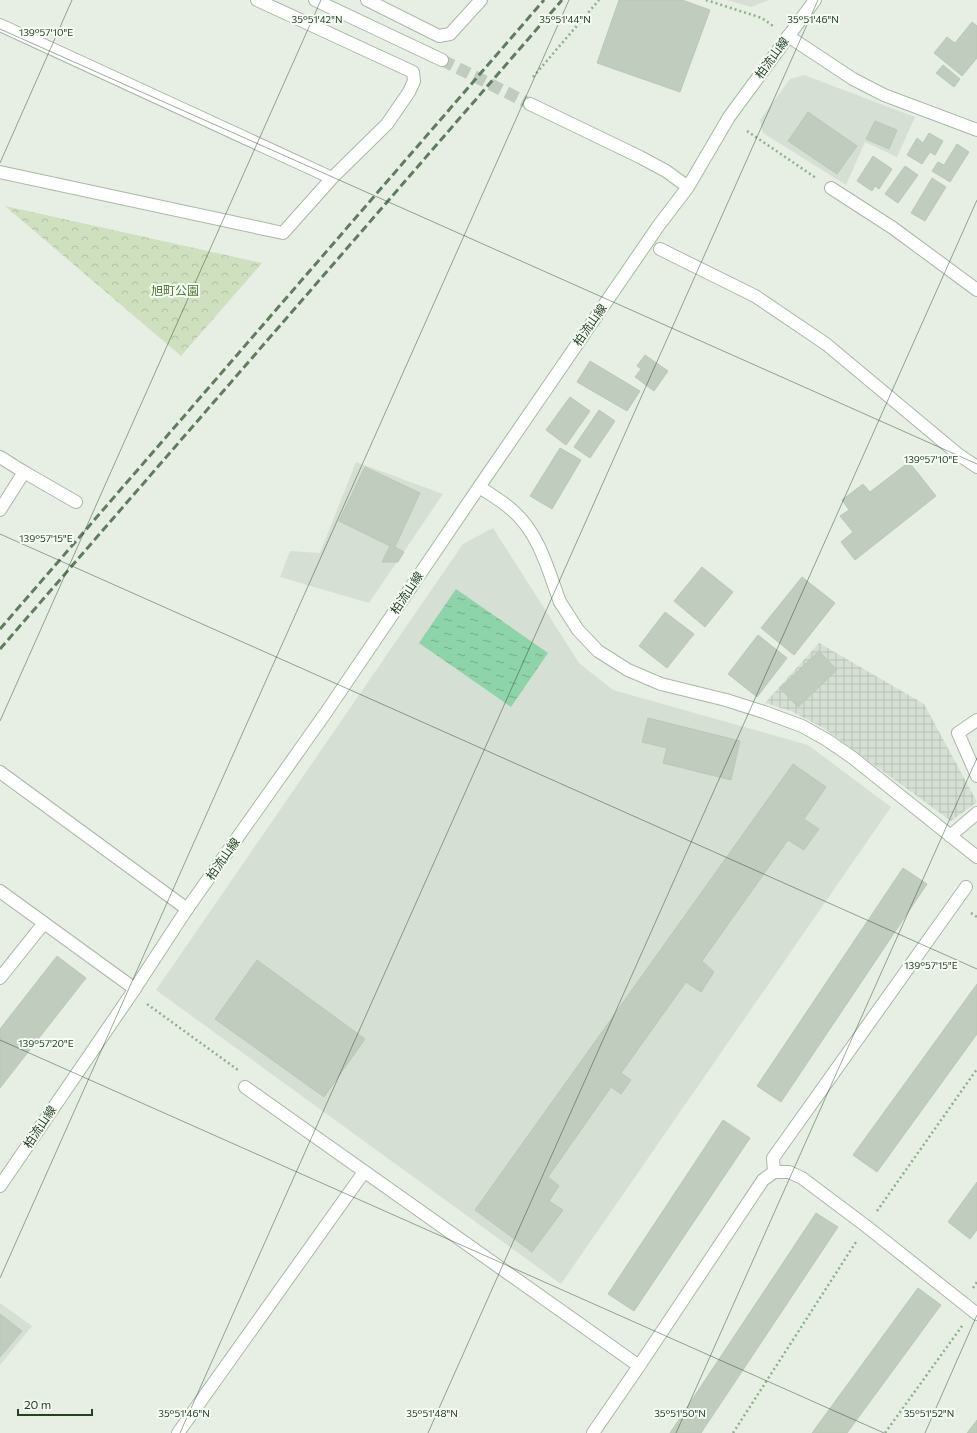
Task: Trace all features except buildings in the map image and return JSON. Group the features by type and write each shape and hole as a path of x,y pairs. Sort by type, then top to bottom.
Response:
{"street":[{"path":"0,172 283,234 332,178 387,124 410,92 414,81 413,72 257,0"},
{"path":"315,0 442,60"},
{"path":"368,0 439,36 450,34 481,0"},
{"name":"柏流山線","path":"0,1186 187,909 327,711 659,225 688,187 730,117 815,0"},
{"path":"0,25 332,178"},
{"path":"788,36 853,79 884,95 977,130"},
{"path":"530,104 666,170 688,187"},
{"path":"831,188 893,228 977,290"},
{"path":"660,249 755,296 826,344 959,455 977,467"},
{"path":"0,457 76,502"},
{"path":"0,510 24,472"},
{"path":"479,487 513,511 526,526 537,542 560,602 578,630 598,651 628,670 661,684 726,700 802,726 827,740 853,758 977,857"},
{"path":"977,720 958,732 977,776"},
{"path":"0,772 187,909"},
{"path":"950,836 977,814"},
{"path":"774,1172 773,1158 966,887"},
{"path":"0,891 133,991"},
{"path":"0,978 44,923"},
{"path":"245,1087 639,1366"},
{"path":"178,1433 364,1172"},
{"path":"593,1433 762,1180 774,1172 789,1172 802,1178 866,1226 975,1313"}],"path":[{"path":"533,77 598,0"},
{"path":"706,0 762,18 788,36"},
{"path":"747,131 831,188"},
{"path":"133,991 237,1069 245,1087"},
{"path":"733,1433 866,1226 977,1069"},
{"path":"885,1433 975,1313"}],"shaded area":[{"path":"727,0 769,0 751,7"},
{"path":"804,75 915,117 897,157 865,142 846,185 763,133 760,120 790,79"},
{"path":"356,462 443,494 369,603 280,577 290,551 320,553"},
{"path":"493,528 579,663 613,690 808,745 891,807 561,1284 156,990 463,544"},
{"path":"819,643 924,704 977,802 951,821 825,729 791,711 765,703"},
{"path":"0,1303 32,1326 0,1365"}],"green space":[{"name":"旭町公園","path":"5,206 262,263 181,356"}],"water":[{"path":"456,589 548,653 511,707 419,643"}],"tunnel":[{"path":"442,60 530,104"}],"railway":[{"path":"0,629 544,0"},
{"path":"0,649 562,0"}]}
